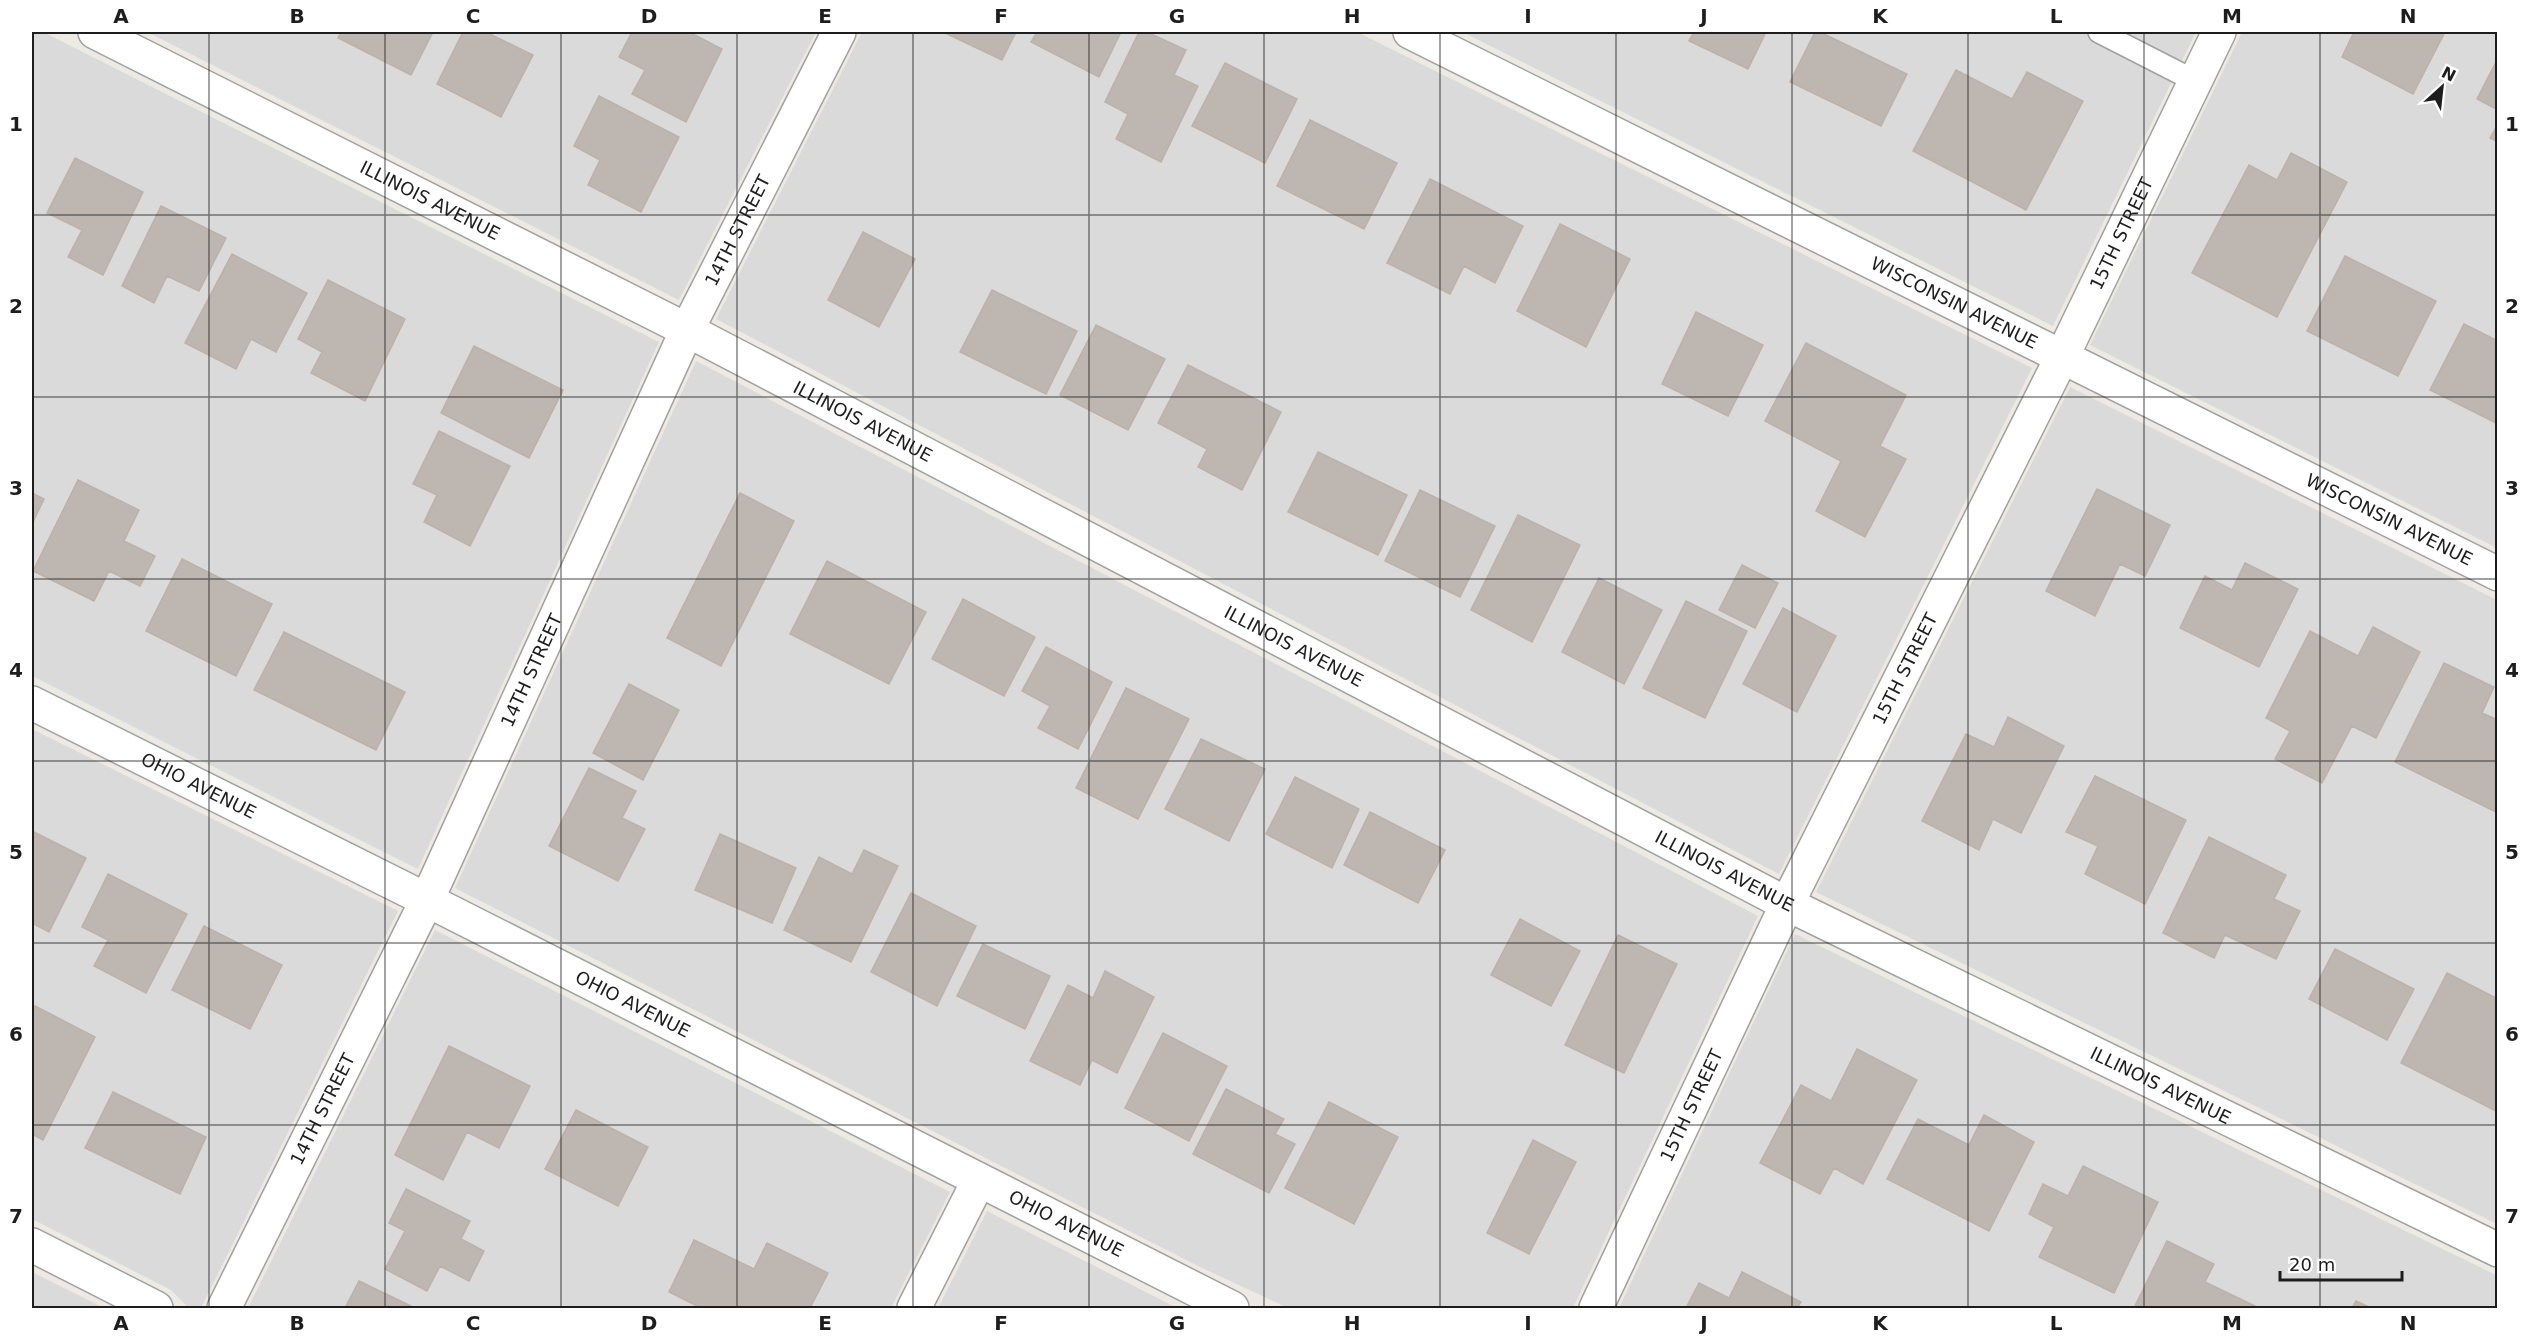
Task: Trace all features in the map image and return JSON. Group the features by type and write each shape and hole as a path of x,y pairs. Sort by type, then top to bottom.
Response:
{"street":[{"name":"ILLINOIS AVENUE","path":"95,32 687,330 1787,904 2498,1250"},
{"name":"14TH STREET","path":"224,1308 427,900 687,330 839,32"},
{"name":"WISCONSIN AVENUE","path":"1410,32 2498,574"},
{"name":"15TH STREET","path":"1596,1308 1787,904 2062,357 2219,32"},
{"name":"OHIO AVENUE","path":"32,703 427,900 1232,1308"},
{"path":"914,1308 979,1180"},
{"path":"32,1245 156,1308"}],"lane":[{"path":"2098,32 2195,81"}],"shaded area":[{"path":"32,32 43,32 659,342 418,869 32,676"},
{"path":"147,32 816,32 679,300"},
{"path":"862,32 1357,32 2032,368 1779,874 716,319"},
{"path":"1462,32 2196,32 2053,326"},
{"path":"2242,32 2497,32 2497,548 2090,345"},
{"path":"696,361 1758,916 1573,1308 1288,1308 1198,1266 455,888"},
{"path":"2070,387 2497,600 2497,1224 1816,892"},
{"path":"32,729 398,911 201,1308 189,1308 171,1290 32,1219"},
{"path":"435,930 950,1192 891,1308 248,1308"},
{"path":"1795,934 2498,1276 2497,1308 1619,1308"},
{"path":"987,1211 1177,1308 938,1308"},
{"path":"32,1272 104,1308 32,1308"}],"building":[{"path":"341,32 433,32 411,75 338,38"},
{"path":"463,32 486,32 533,55 501,117 437,84"},
{"path":"632,32 689,32 722,49 686,122 632,94 645,70 619,57"},
{"path":"943,32 1016,32 1002,60"},
{"path":"1037,32 1121,32 1099,77 1031,42"},
{"path":"1139,32 1147,32 1186,50 1174,75 1198,86 1161,162 1116,139 1128,114 1105,102"},
{"path":"1694,32 1766,32 1748,69 1689,41"},
{"path":"1815,32 1820,32 1907,74 1881,126 1790,82"},
{"path":"2354,32 2445,32 2413,94 2342,57"},
{"path":"2498,58 2498,110 2477,99"},
{"path":"1225,63 1297,99 1265,163 1192,126"},
{"path":"1956,70 2012,99 2027,72 2083,101 2026,210 1913,151"},
{"path":"599,96 679,137 641,212 588,185 600,160 574,146"},
{"path":"1310,120 1397,163 1364,229 1277,186"},
{"path":"2498,124 2498,142 2490,138"},
{"path":"2291,153 2347,182 2277,317 2192,273 2249,165 2277,180"},
{"path":"75,158 143,192 103,275 68,257 82,230 47,213"},
{"path":"1430,179 1523,226 1495,283 1464,266 1450,294 1387,263"},
{"path":"161,206 226,238 199,291 167,276 154,303 122,286"},
{"path":"1560,224 1630,259 1586,347 1517,311"},
{"path":"863,232 915,259 879,327 828,300"},
{"path":"232,254 307,293 276,352 251,339 236,369 185,343"},
{"path":"2345,256 2436,301 2398,376 2307,331"},
{"path":"328,280 405,319 365,401 311,373 322,352 298,339"},
{"path":"992,290 1077,331 1046,394 960,352"},
{"path":"1696,312 1763,345 1728,416 1662,384"},
{"path":"2464,324 2498,341 2498,424 2430,390"},
{"path":"1096,325 1165,359 1128,430 1060,395"},
{"path":"1806,343 1906,395 1880,446 1906,459 1865,537 1816,511 1841,461 1765,421"},
{"path":"474,346 563,390 529,458 441,413"},
{"path":"1188,365 1281,412 1242,490 1198,467 1207,449 1158,423"},
{"path":"439,431 510,466 470,546 424,522 437,495 413,484"},
{"path":"1318,452 1407,495 1378,555 1288,512"},
{"path":"78,480 139,510 124,541 155,556 140,586 109,571 94,601 33,571"},
{"path":"2097,489 2170,525 2145,576 2120,564 2095,616 2046,591"},
{"path":"1420,490 1495,526 1460,597 1385,561"},
{"path":"32,493 44,499 32,524"},
{"path":"740,493 794,521 721,666 667,638"},
{"path":"1518,515 1580,545 1532,642 1471,610"},
{"path":"182,559 272,604 236,676 146,631"},
{"path":"827,561 926,612 889,684 790,634"},
{"path":"2245,563 2298,589 2259,667 2180,628 2205,576 2232,590"},
{"path":"1742,565 1778,583 1755,628 1719,610"},
{"path":"1599,578 1662,610 1624,684 1562,652"},
{"path":"963,599 1035,637 1004,696 932,659"},
{"path":"1686,601 1747,631 1705,718 1643,688"},
{"path":"1783,608 1836,636 1797,712 1743,684"},
{"path":"2373,627 2420,652 2376,738 2352,726 2322,783 2275,759 2290,731 2266,718 2310,631 2358,656"},
{"path":"284,632 405,692 376,750 254,690"},
{"path":"1046,647 1112,682 1078,749 1038,728 1050,706 1022,691"},
{"path":"2444,663 2494,687 2482,713 2498,720 2496,812 2395,762"},
{"path":"629,684 679,710 643,780 593,753"},
{"path":"1126,688 1189,719 1138,819 1076,788"},
{"path":"2008,717 2064,746 2021,833 1993,819 1979,850 1922,821 1966,734 1994,747"},
{"path":"1201,739 1265,769 1229,841 1165,809"},
{"path":"589,768 636,791 622,818 645,829 618,881 549,846"},
{"path":"2095,776 2186,820 2145,904 2085,874 2098,846 2066,832"},
{"path":"1295,777 1359,809 1332,868 1266,834"},
{"path":"1370,812 1445,850 1418,903 1344,865"},
{"path":"32,831 86,858 49,932 32,923"},
{"path":"720,834 796,868 772,923 695,890"},
{"path":"2209,837 2286,875 2274,899 2300,911 2276,959 2225,935 2214,958 2163,933"},
{"path":"864,850 898,866 851,962 784,930 819,857 852,874"},
{"path":"108,874 187,914 146,993 94,966 108,940 82,927"},
{"path":"911,893 976,926 937,1006 871,972"},
{"path":"1520,919 1580,951 1551,1006 1491,975"},
{"path":"204,926 282,965 250,1029 172,990"},
{"path":"1618,935 1677,964 1624,1073 1565,1045"},
{"path":"983,944 1050,976 1025,1029 957,996"},
{"path":"2335,949 2414,989 2387,1040 2309,999"},
{"path":"1105,971 1154,997 1117,1073 1092,1060 1080,1085 1030,1061 1068,985 1093,998"},
{"path":"2447,973 2498,999 2498,1112 2401,1063"},
{"path":"35,1006 95,1037 43,1140 32,1134 32,1013"},
{"path":"1163,1033 1227,1066 1189,1141 1125,1108"},
{"path":"449,1046 530,1086 499,1148 467,1132 443,1180 395,1155"},
{"path":"1857,1049 1917,1080 1863,1184 1834,1168 1820,1194 1760,1163 1801,1085 1831,1101"},
{"path":"1226,1089 1284,1119 1275,1134 1295,1144 1269,1193 1193,1154"},
{"path":"113,1092 206,1137 180,1194 85,1148"},
{"path":"1329,1102 1398,1137 1354,1224 1285,1188"},
{"path":"576,1110 648,1147 618,1206 545,1169"},
{"path":"1984,1115 2034,1142 1989,1231 1887,1179 1918,1119 1969,1145"},
{"path":"1533,1140 1576,1162 1529,1254 1487,1233"},
{"path":"2083,1166 2158,1202 2114,1293 2039,1257 2054,1227 2029,1214 2043,1184 2068,1196"},
{"path":"406,1189 470,1221 461,1239 484,1251 469,1281 440,1266 427,1291 385,1269 405,1231 389,1223"},
{"path":"694,1240 754,1269 767,1243 828,1273 810,1308 701,1308 669,1292"},
{"path":"2167,1241 2214,1264 2205,1282 2259,1308 2134,1308"},
{"path":"1742,1272 1801,1302 1797,1308 1686,1308 1699,1283 1729,1298"},
{"path":"359,1281 415,1308 345,1308"},
{"path":"2356,1301 2371,1308 2352,1308"}]}
